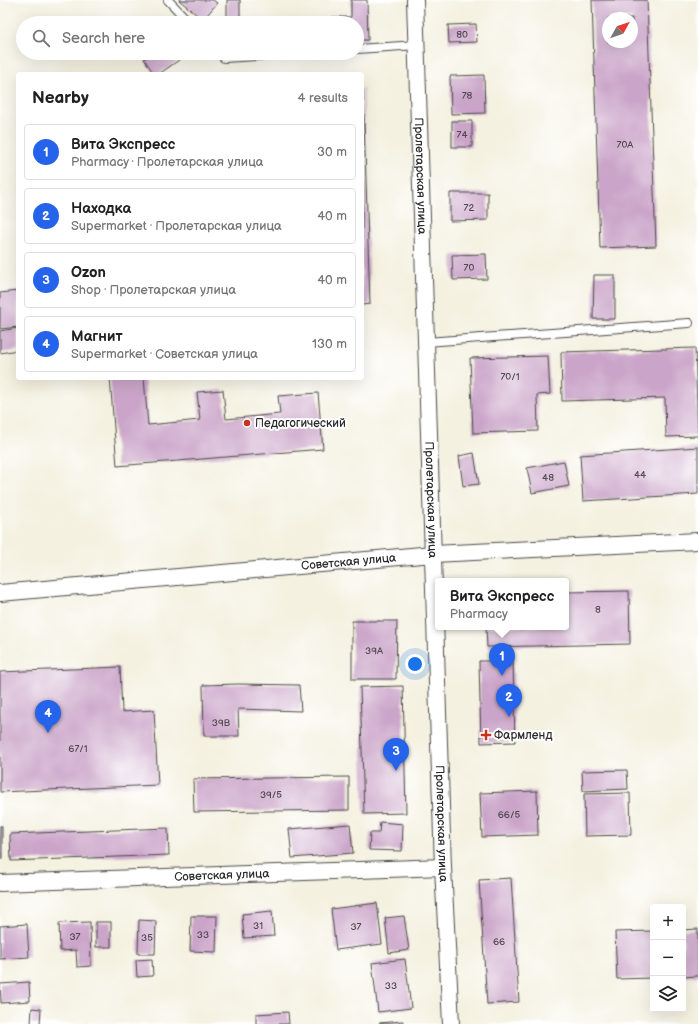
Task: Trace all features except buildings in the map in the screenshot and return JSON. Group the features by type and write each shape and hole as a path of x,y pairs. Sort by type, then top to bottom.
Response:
{"street":[{"name":"Пролетарская улица","path":"415,0 435,617"},
{"name":"Советская улица","path":"0,593 433,554 698,541"},
{"name":"Пролетарская улица","path":"435,630 443,867 451,1024"},
{"name":"Советская улица","path":"0,883 443,867"}],"lane":[{"path":"168,0 183,16"},
{"path":"364,49 417,45"},
{"path":"426,342 690,323"}],"place":[{"name":"Педагогический","path":"247,423"},
{"name":"Вита Экспресс","path":"502,676"},
{"name":"Находка","path":"509,717"},
{"name":"Магнит","path":"48,733"},
{"name":"Фармленд","path":"486,735"},
{"name":"Ozon","path":"396,771"}]}
